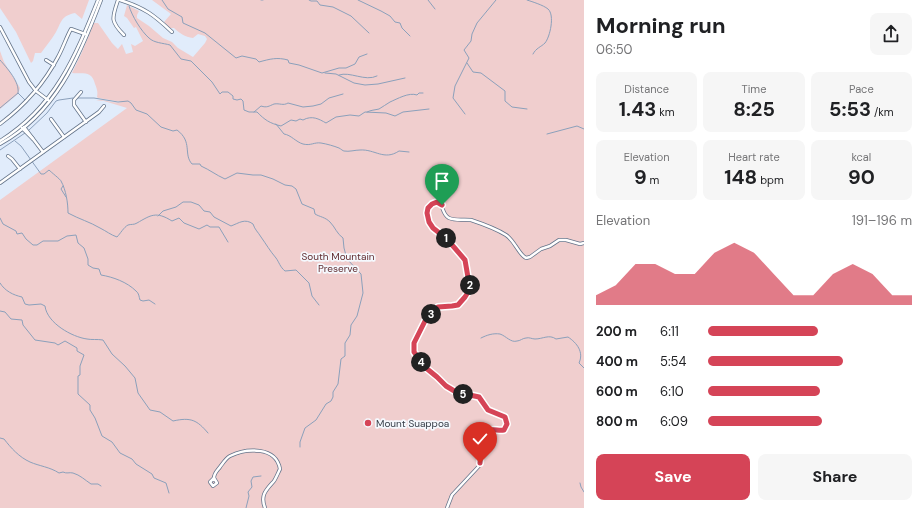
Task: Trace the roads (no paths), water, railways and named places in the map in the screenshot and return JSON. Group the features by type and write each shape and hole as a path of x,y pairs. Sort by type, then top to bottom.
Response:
{"street":[{"path":"86,34 98,0"},
{"path":"0,144 24,128 48,101 67,71 101,0"},
{"path":"124,35 116,27 113,20 119,0 137,6 151,13 172,32"},
{"path":"0,27 29,82 36,91 48,101"},
{"path":"0,124 25,103 36,91 54,65 71,29 86,34"},
{"path":"46,60 54,65"},
{"path":"81,92 76,96 74,105 86,122"},
{"path":"0,183 86,122 104,106"},
{"path":"51,119 64,137"},
{"path":"24,128 43,152"},
{"path":"0,141 24,128"},
{"path":"8,156 20,169"},
{"path":"447,508 452,495 480,465 479,440 481,435 488,430 504,430 507,423 504,416 488,410 479,397 456,392 446,386 427,370 414,353 414,343 430,314 438,307 458,305 469,292 470,285 466,272 465,260 447,239 436,231 431,225 427,215 429,208 435,203 439,203 442,205 444,214 450,218 457,220 471,220 504,234 514,243 522,255 526,258 559,240 566,240 579,244 584,243"},
{"path":"214,478 225,460 231,456 246,450 270,454 277,462 280,469 275,480 264,494 263,502 265,508"}],"waterway":[{"path":"162,0 168,9 182,17 183,23 205,33 236,58 242,56 256,59 259,62 284,59 288,60 289,63 322,73 339,68 346,68 355,64 359,57 367,54"},
{"path":"309,0 317,1 320,5 333,7 351,16 369,33"},
{"path":"358,0 390,16 395,22 400,23 402,28 410,36"},
{"path":"428,0 435,9"},
{"path":"465,114 453,98 455,86 469,58 464,50 471,41 472,34 477,23 496,0"},
{"path":"527,0 548,9 551,16 551,26 547,40 533,54"},
{"path":"129,6 137,23 151,40 170,45 181,59 191,61 212,82 220,94 222,92 228,92 233,96 233,99 241,99 243,101 244,110 249,112 257,112 273,124 281,126 291,120 296,121 309,118 318,119 326,123 336,117 350,115 359,116 365,112 386,113 395,116 403,112 429,109"},
{"path":"0,60 15,80 18,93"},
{"path":"467,63 473,72 481,73 505,91 505,101 512,107 527,109"},
{"path":"325,73 336,74 354,83 365,85 378,84 405,78"},
{"path":"339,75 348,74 368,78 377,76"},
{"path":"0,108 18,93 25,100"},
{"path":"367,112 379,109 403,96 423,93"},
{"path":"254,112 261,106 266,107 274,104 288,103 303,107 313,106 321,104 329,98 343,94"},
{"path":"28,131 47,113 56,101 73,98"},
{"path":"77,98 94,98 118,102 128,101 136,110 147,114 161,127 173,131 177,130 182,134 185,139 189,160 192,164 200,164 201,166 225,179 237,173 261,175 285,185 292,186 296,189 302,204 314,209 315,214 328,220 343,238 347,259 361,274 363,293 357,316 351,325 350,335 345,343 345,356 341,359 338,384 333,392 333,397 331,401 326,404 316,420 305,428 300,442 300,447"},
{"path":"276,124 284,134 303,144 308,145 321,143 344,151 365,150 384,155 394,154 399,151 409,152"},
{"path":"547,134 577,126 584,129"},
{"path":"0,150 25,133"},
{"path":"15,141 21,146 41,174 44,174 49,170 61,180 68,205 68,213 117,237 128,225 136,224 150,216 158,215 172,221 179,218 184,223 199,229 207,225 210,227 219,227 228,242"},
{"path":"63,186 61,189 66,197"},
{"path":"158,216 163,211 176,207 183,202 191,202 199,205 204,211 210,212 214,217 231,226 242,222 250,222 253,224 283,269 285,271 296,270 309,283 312,296 319,305"},
{"path":"0,218 3,224 16,231 17,234 22,233 33,245 37,245 43,241 58,241 67,236 76,235 78,243 84,248 88,259 88,265 99,269 101,275 128,285 137,292 140,300 149,300 155,304"},
{"path":"0,283 10,292 22,297 25,304 41,304 45,306 50,318 68,332 81,338 103,340 112,354 135,378 138,393 150,410 160,412 173,421 185,419 197,422 208,433"},
{"path":"0,311 5,312 11,319 22,320 23,325 35,340 55,343 58,345 65,341 77,348 77,351 84,355 80,366 80,375 78,376 78,394 90,405 90,410 102,436 112,442 120,453 132,459 136,464 152,474 154,478 166,483 169,493"},
{"path":"481,338 495,334 500,334 515,341 524,338 535,339 551,337 556,339 568,337 579,348 581,355 579,363 584,368"},
{"path":"0,438 4,439 22,458 30,462 52,469 59,473 73,473 91,484 98,484 101,486"},
{"path":"246,508 249,496 248,492 252,487 251,481 253,477 261,476"},
{"path":"580,483 584,492"}],"place":[{"name":"Mount Suappoa","path":"368,423"}],"park label":[{"name":"South Mountain Preserve","path":"338,262"}]}
